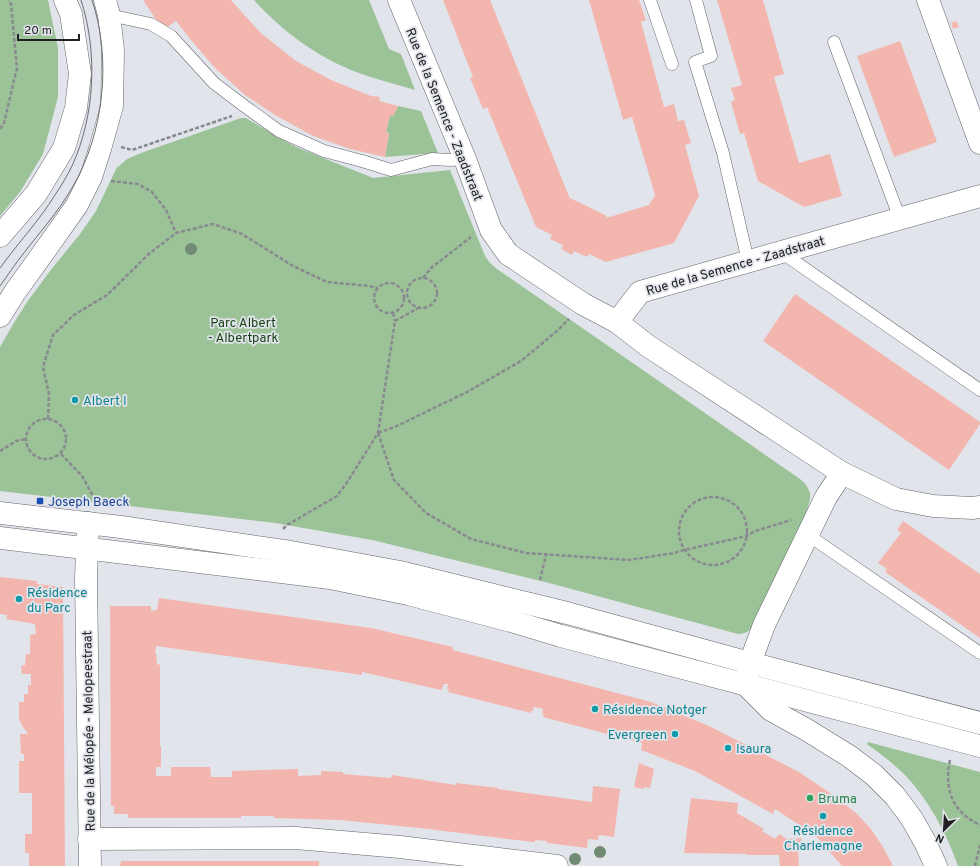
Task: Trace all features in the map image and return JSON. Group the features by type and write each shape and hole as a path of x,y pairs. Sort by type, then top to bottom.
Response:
{"street":[{"path":"0,236 36,194 64,148 76,108 80,74 72,14 66,0"},
{"name":"Rue de la Semence - Zaadstraat","path":"399,0 465,159 491,230 508,254 583,304 617,322 640,292 980,196"},
{"path":"928,0 980,143"},
{"path":"0,316 14,292 76,205 91,177 112,106 113,50 107,8"},
{"path":"617,322 648,346 842,473 896,499 933,506 980,507"},
{"path":"745,684 750,664 764,625 803,526 826,498 842,473"},
{"path":"0,513 93,515 121,527 299,554 400,572 514,611 561,636 980,746"},
{"name":"Rue de la Mélopée - Melopeestraat","path":"90,866 86,578 87,548 93,515"},
{"path":"0,538 330,578 408,594 514,611 567,613 750,664 980,723"},
{"path":"745,684 771,710 849,756 874,775 895,796 912,819 936,866"},
{"path":"89,839 296,838 400,847 557,866"}],"lane":[{"path":"650,0 672,64"},
{"path":"696,0 711,56 695,62 723,153 748,261"},
{"path":"107,8 151,24 171,36 214,83 278,131 324,150 391,170 432,159 465,159"},
{"path":"834,42 900,219"},
{"path":"781,252 980,390"},
{"path":"803,526 980,653"}],"path":[{"path":"0,129 4,123 17,68 12,4 10,0"},
{"path":"121,147 132,150 233,116"},
{"path":"109,180 138,184 152,192 166,210 176,233"},
{"path":"48,419 49,394 43,367 53,335 74,315 107,295 150,253 176,233 213,224 242,234 293,266 327,282 378,288"},
{"path":"423,278 431,268 471,237"},
{"path":"405,295 396,285 390,283 384,284 378,288 374,299 380,310 385,313 393,313 399,310 404,303 405,295 407,288 416,280 423,278 429,280 437,291 436,298 432,304 425,308 418,308 412,305 405,295"},
{"path":"395,321 418,308"},
{"path":"281,531 287,524 337,496 378,432 395,321 393,313"},
{"path":"378,432 397,426 469,391 521,361 557,331 572,316"},
{"path":"48,419 56,422 63,428 66,437 66,446 61,454 53,459 43,459 34,456 28,448 26,439 28,431 33,424 40,420 48,419"},
{"path":"378,432 394,480 426,513 471,539 526,553 629,560 674,553 748,536 755,531 803,526"},
{"path":"0,451 16,441 26,439"},
{"path":"61,454 82,476 93,515"},
{"path":"706,497 717,497 728,500 737,506 746,520 748,536 745,546 733,560 716,566 706,565 690,557 684,550 679,539 678,528 681,518 687,508 696,501 706,497"},
{"path":"540,580 546,555"},
{"path":"949,764 948,783 954,803 964,816 980,825"},
{"path":"975,866 980,845"}],"green space":[{"path":"0,0 48,0 58,48 58,97 43,154 20,192 0,216"},
{"path":"254,0 369,0 389,49 401,54 415,90 356,72 328,59 314,51 288,32"},
{"path":"398,106 421,111 438,153 385,157 389,133 386,132 390,116 393,116"},
{"name":"Parc Albert - Albertpark","path":"241,118 246,118 296,147 373,178 450,170 485,256 490,263 804,482 810,494 810,500 804,518 793,545 754,626 745,633 738,634 549,583 372,540 275,523 0,491 0,347 27,302 96,211 117,167 127,159 141,153"},
{"path":"868,742 980,772 980,866 958,866 942,828 928,804 902,772 868,745"}],"building":[{"path":"143,0 231,0 262,34 296,61 331,80 371,96 380,97 379,101 398,106 393,116 390,116 386,132 389,133 385,157 350,149 313,136 275,115 245,95 215,68 176,21 163,30"},
{"path":"443,0 490,0 570,199 607,216 606,218 649,205 655,195 632,117 623,120 589,0 639,0 646,20 641,22 664,107 674,104 678,121 684,120 691,143 685,145 699,196 674,243 606,262 589,254 587,257 574,251 572,255 561,249 563,245 550,239 552,235 536,227 487,107 483,109 470,78 473,77"},
{"path":"717,0 763,0 784,74 774,77 799,163 830,154 842,196 804,207 758,181 744,133 740,134 731,102 735,100 731,88 742,85"},
{"path":"956,21 959,27 953,29 951,23"},
{"path":"900,41 937,142 894,157 857,56"},
{"path":"795,294 980,422 949,470 763,341"},
{"path":"903,521 980,574 980,638 885,572 887,569 878,563 901,533 897,530"},
{"path":"0,577 37,581 37,584 63,587 65,866 29,866 29,853 25,853 25,834 32,834 32,793 19,793 19,761 24,761 24,754 21,754 20,734 28,734 19,719 19,702 24,702 24,694 28,694 28,685 31,685 31,674 22,674 21,666 25,665 26,654 30,654 30,635 36,634 35,624 6,619 7,615 0,614"},
{"path":"159,598 371,628 453,647 453,650 651,702 709,726 799,772 833,795 856,813 871,829 893,866 842,866 816,836 775,809 773,814 695,771 641,750 642,743 543,717 543,709 534,707 531,713 448,692 448,684 444,684 441,690 362,672 362,675 156,646 155,653 157,664 160,665 161,767 156,767 156,776 171,776 171,767 210,767 211,777 232,777 232,771 298,769 298,776 321,775 321,771 391,778 392,775 456,785 456,783 498,788 592,802 593,786 620,789 614,837 599,835 598,840 588,839 587,848 547,843 547,841 535,840 535,842 533,842 340,820 274,818 274,816 241,816 241,818 128,818 128,814 114,814 114,806 111,806 110,606 151,606 151,611 157,610"},
{"path":"639,763 654,769 650,788 644,787 643,789 634,787"},
{"path":"691,798 738,803 737,813 764,829 762,831 775,839 779,834 787,839 802,838 796,850 798,850 799,866 780,866 779,855 684,853"},
{"path":"121,861 319,861 319,866 120,866"}],"tram line":[{"path":"0,268 49,205 62,185 80,147 86,126 92,84 90,41 81,0"},
{"path":"0,286 67,197 83,167 91,144 98,120 102,96 103,71 102,47 92,0"}],"place":[{"name":"Albert I","path":"75,400"},
{"name":"Joseph Baeck","path":"40,501"},
{"name":"Résidence du Parc","path":"19,599"},
{"name":"Résidence Notger","path":"595,709"},
{"name":"Evergreen","path":"675,734"},
{"name":"Isaura","path":"728,748"},
{"name":"Bruma","path":"810,798"},
{"name":"Résidence Charlemagne","path":"823,816"}]}
